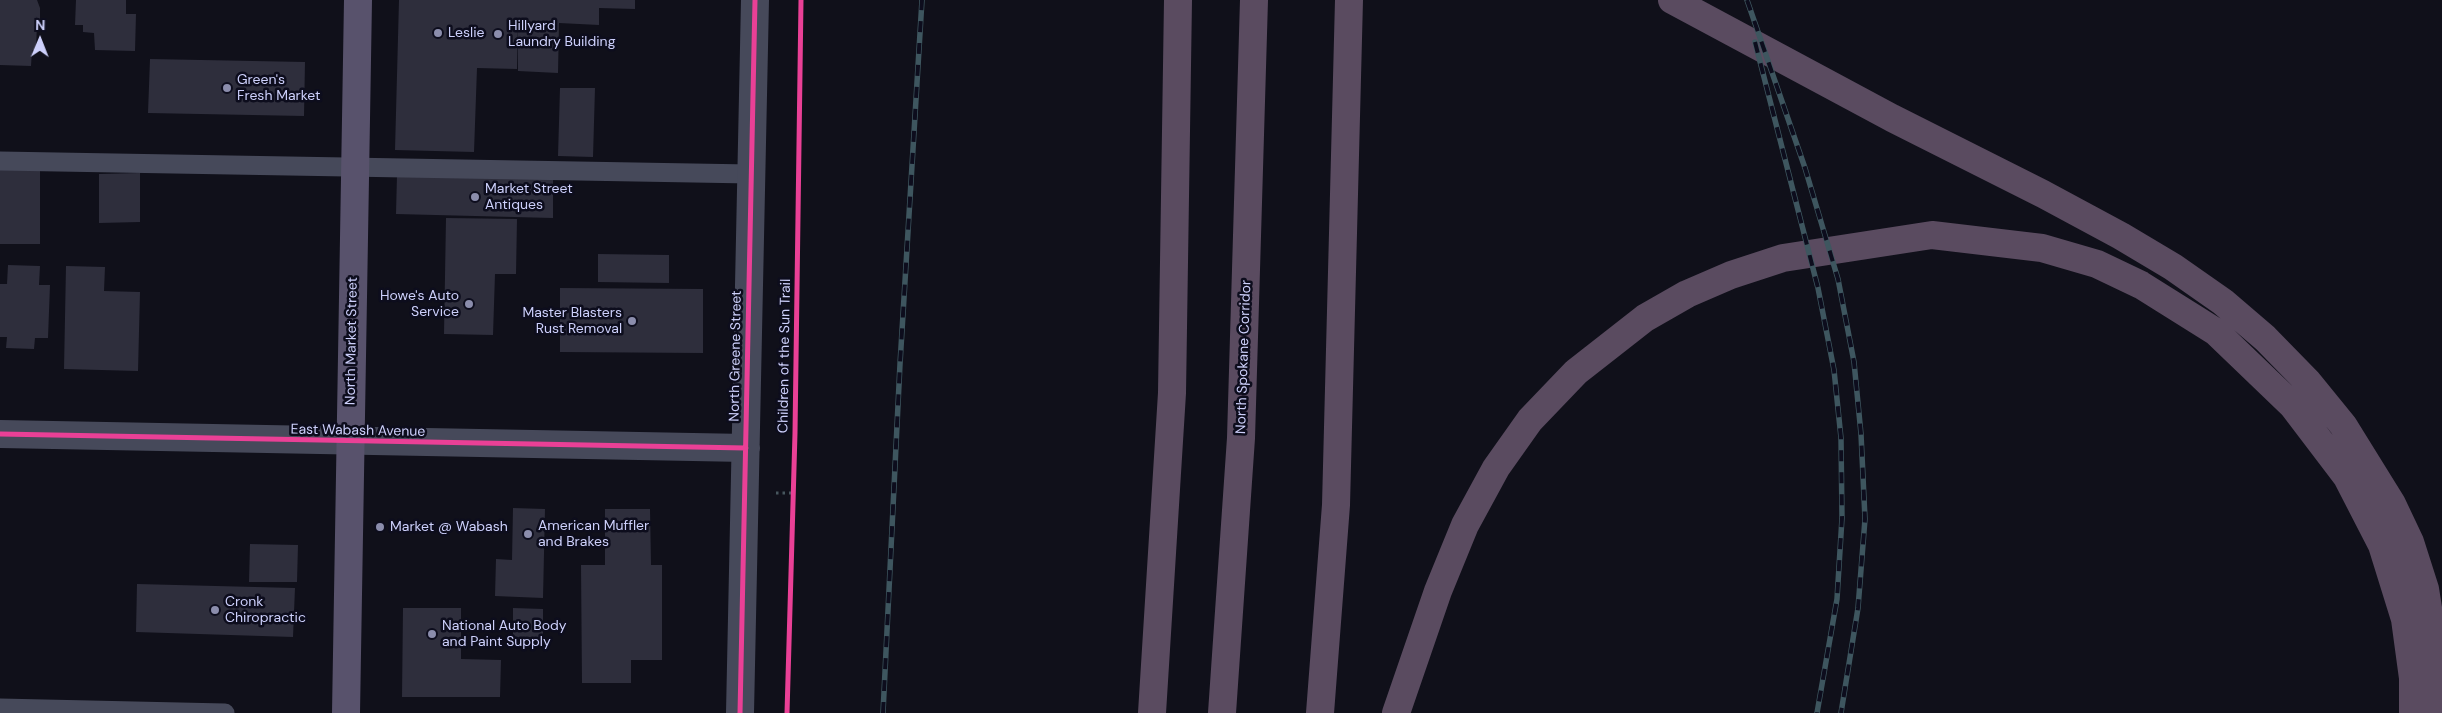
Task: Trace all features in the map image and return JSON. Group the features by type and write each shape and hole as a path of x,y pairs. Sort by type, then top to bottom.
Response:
{"highway":[{"path":"1152,713 1172,393 1178,0"},
{"name":"North Spokane Corridor","path":"1222,713 1240,438 1254,0"},
{"path":"1320,713 1336,505 1350,0"},
{"path":"1672,0 1892,118 2043,194 2173,267 2224,302 2308,382 2342,425 2370,466 2392,504 2410,542 2425,590 2438,672 2440,713"},
{"path":"1396,713 1438,591 1465,525 1496,468 1530,420 1576,372 1645,318 1686,294 1731,275 1784,258 1932,235 2042,248 2098,264 2141,286 2216,332 2292,406 2347,477 2382,545 2405,619 2413,678 2413,713"}],"main road":[{"name":"North Market Street","path":"346,713 358,0"}],"street":[{"name":"North Greene Street","path":"740,713 755,0"},
{"name":"East Wabash Avenue","path":"0,434 746,448"}],"lane":[{"path":"0,161 356,165 751,174"},
{"path":"0,708 225,713"}],"path":[{"path":"793,485 793,504"}],"building":[{"path":"0,0 37,0 40,8 40,20 37,22 36,51 32,50 31,66 0,65"},
{"path":"76,0 126,0 126,14 136,14 135,51 95,50 94,33 83,32 83,25 75,25"},
{"path":"399,0 635,0 635,9 599,8 599,25 559,23 558,73 518,71 518,21 517,69 477,68 474,152 395,150"},
{"name":"Green's Fresh Market","path":"150,59 305,62 304,116 148,113"},
{"path":"560,88 595,88 593,157 558,156"},
{"path":"0,165 40,166 40,244 0,244"},
{"path":"140,173 140,222 99,223 99,174"},
{"name":"Market Street Antiques","path":"397,175 553,179 553,218 396,214"},
{"name":"Howe's Auto Service","path":"446,218 517,219 516,274 495,274 493,335 444,334"},
{"path":"598,254 669,255 669,283 598,282"},
{"path":"8,265 40,266 39,285 50,285 48,338 35,338 34,349 6,348 7,337 0,337 0,284 7,284"},
{"path":"66,266 105,267 104,291 140,292 138,371 64,369"},
{"name":"Master Blasters Rust Removal","path":"560,288 703,289 703,353 560,352"},
{"name":"American Muffler and Brakes","path":"513,508 545,509 543,598 495,596 496,559 512,560"},
{"path":"605,509 650,509 651,565 662,565 662,660 631,660 631,683 582,683 581,565 605,565"},
{"path":"250,544 298,545 297,582 249,582"},
{"name":"Cronk Chiropractic","path":"137,584 295,588 293,637 136,632"},
{"name":"National Auto Body and Paint Supply","path":"403,608 461,608 461,659 501,660 500,697 402,697"},
{"path":"513,608 543,609 543,642 513,641"}],"railway":[{"path":"883,713 900,364 922,0"},
{"path":"1747,0 1805,168 1838,279 1854,362 1861,434 1865,519 1858,608 1841,713"},
{"path":"1755,42 1818,288 1834,370 1841,438 1842,518 1837,599 1817,713"}],"cycle path":[{"path":"740,713 755,0"},
{"name":"Children of the Sun Trail","path":"787,713 795,433 801,0"},
{"path":"0,434 746,448"}],"place":[{"name":"Leslie","path":"438,33"},
{"name":"Hillyard Laundry Building","path":"498,34"},
{"name":"Green's Fresh Market","path":"227,88"},
{"name":"Market Street Antiques","path":"475,197"},
{"name":"Howe's Auto Service","path":"469,304"},
{"name":"Master Blasters Rust Removal","path":"632,321"},
{"name":"Market @ Wabash","path":"380,527"},
{"name":"American Muffler and Brakes","path":"528,534"},
{"name":"Cronk Chiropractic","path":"215,610"},
{"name":"National Auto Body and Paint Supply","path":"432,634"}]}
